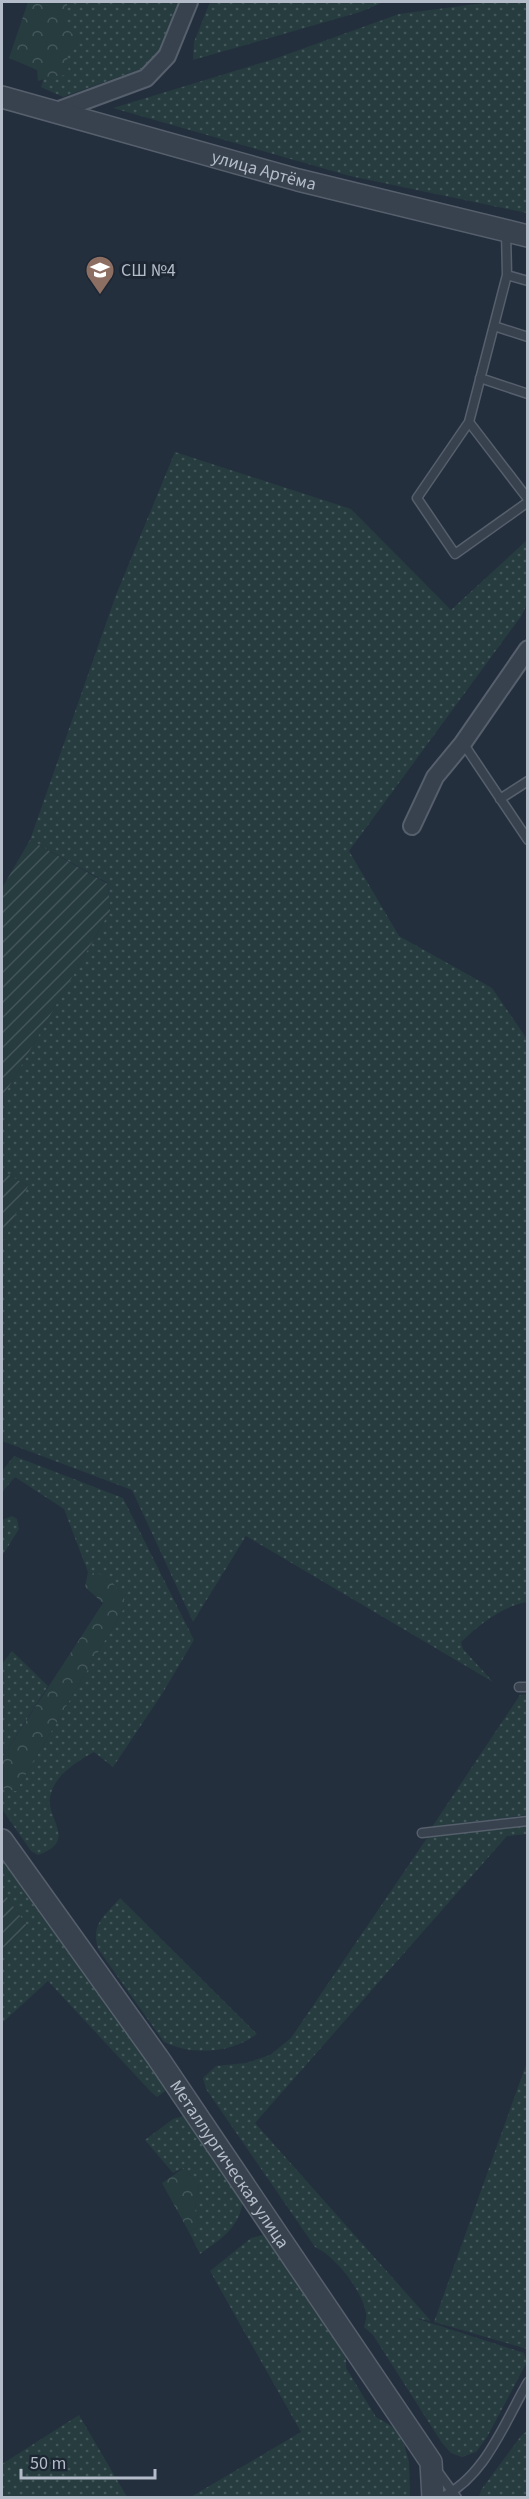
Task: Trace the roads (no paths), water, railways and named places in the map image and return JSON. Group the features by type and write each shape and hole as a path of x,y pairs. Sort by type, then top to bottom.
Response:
{"street":[{"path":"54,112 146,78 167,56 189,2"},
{"name":"улица Артёма","path":"2,97 298,180 528,236"},
{"path":"412,826 435,777 463,743 528,649"},
{"name":"Металлургическая улица","path":"2,1840 158,2058 431,2462 448,2496"}],"lane":[{"path":"469,422 528,501 454,554 417,498 469,422 507,275 506,231"},
{"path":"507,275 528,281"},
{"path":"494,326 528,337"},
{"path":"480,378 528,394"},
{"path":"463,743 528,840"},
{"path":"500,799 528,781"},
{"path":"422,1833 528,1821"},
{"path":"440,2498 448,2496 478,2470 528,2382"}],"place":[{"name":"СШ №4","path":"100,296"}]}
